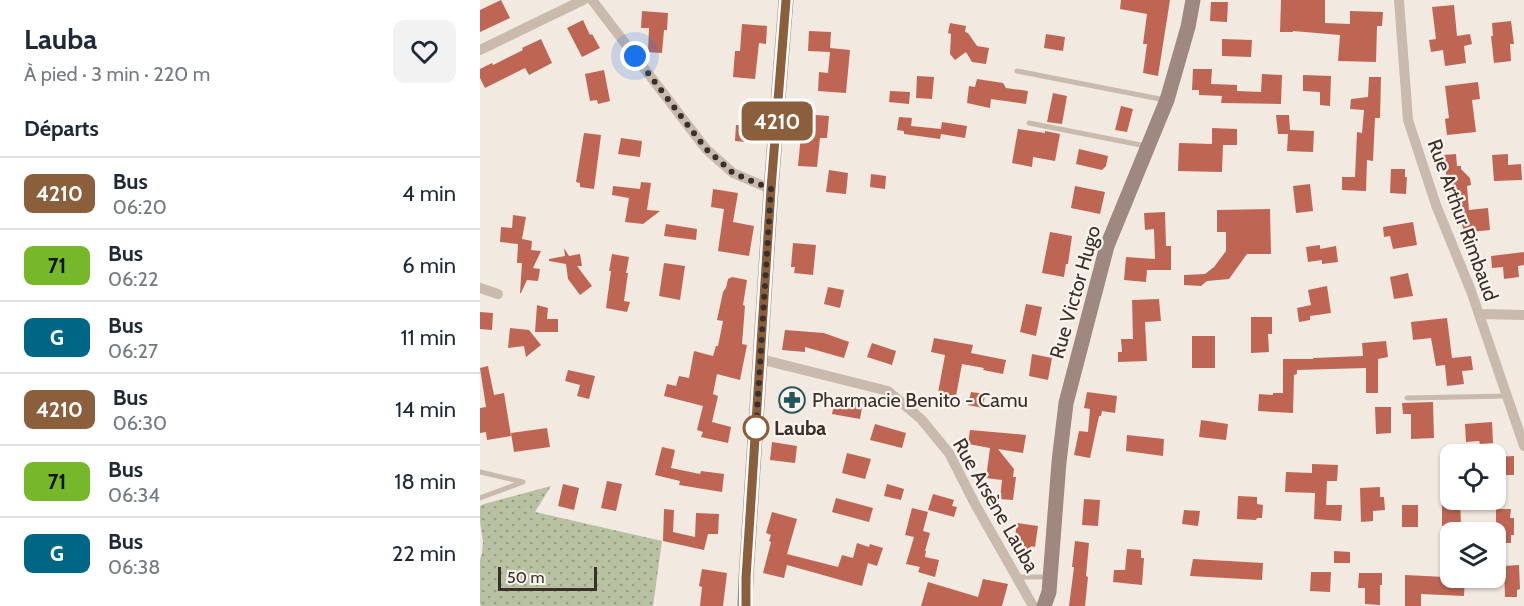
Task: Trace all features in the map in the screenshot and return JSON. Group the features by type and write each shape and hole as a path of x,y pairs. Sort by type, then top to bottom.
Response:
{"street":[{"path":"480,50 583,0"},
{"path":"591,0 706,149 733,173 771,189"},
{"path":"746,606 771,189 786,0"},
{"name":"Rue Victor Hugo","path":"1044,606 1049,592 1066,404 1107,246 1167,100 1188,27 1193,0"},
{"name":"Rue Arthur Rimbaud","path":"1399,0 1408,120 1436,205 1479,314 1524,446"},
{"path":"480,288 498,294"},
{"path":"1479,314 1524,315"},
{"name":"Rue Arsène Lauba","path":"760,359 888,391 921,419 949,453 1033,606"}],"lane":[{"path":"1017,71 1167,100"},
{"path":"1029,123 1148,146"},
{"path":"1407,398 1507,396"},
{"path":"480,472 523,482 480,498"},
{"path":"1017,577 1046,577 1051,570"}],"green space":[{"path":"551,486 535,512 662,541 653,606 481,606 480,560 483,542 480,506"}],"building":[{"path":"501,0 510,18 480,32 480,10"},
{"path":"1121,0 1170,0 1158,76 1143,73 1147,44 1143,44 1147,14 1120,9"},
{"path":"1281,0 1325,0 1325,23 1350,24 1350,11 1383,12 1382,26 1377,26 1376,62 1338,61 1340,35 1280,32"},
{"path":"1211,2 1228,2 1227,22 1210,21"},
{"path":"1454,5 1457,36 1470,34 1472,44 1464,46 1466,63 1445,66 1443,50 1431,52 1429,40 1436,39 1432,7"},
{"path":"642,11 668,13 662,53 648,52 649,28 641,28"},
{"path":"583,20 590,35 592,34 600,48 582,57 567,28"},
{"path":"1511,21 1514,44 1510,44 1511,61 1494,63 1492,23"},
{"path":"950,23 966,26 965,32 977,46 989,48 986,64 972,62 966,52 955,60 950,54 951,34 948,33"},
{"path":"742,24 767,26 766,44 759,43 755,79 733,77 735,51 740,51"},
{"path":"809,31 831,32 830,48 850,50 846,93 818,91 819,72 828,73 830,52 808,51"},
{"path":"1046,34 1065,37 1063,51 1044,48"},
{"path":"541,39 552,63 529,75 525,68 485,88 480,78 480,69 492,63 493,65"},
{"path":"1222,39 1252,40 1251,57 1222,56"},
{"path":"1193,69 1212,69 1211,84 1237,85 1237,91 1261,92 1262,74 1282,75 1281,104 1221,103 1222,96 1199,95 1199,90 1192,90"},
{"path":"604,70 610,101 598,104 597,100 590,101 585,74"},
{"path":"1303,75 1331,76 1330,106 1320,105 1320,92 1303,91"},
{"path":"917,76 934,77 932,99 916,98"},
{"path":"1369,77 1381,77 1380,118 1375,118 1373,161 1367,160 1366,191 1342,190 1342,177 1355,177 1357,132 1362,133 1364,110 1350,109 1351,99 1368,97"},
{"path":"977,79 1003,83 1006,88 1028,91 1026,104 991,99 990,108 967,103 969,86 975,87"},
{"path":"1478,82 1480,99 1472,100 1476,132 1447,135 1445,119 1449,118 1445,86"},
{"path":"890,91 910,92 909,104 889,102"},
{"path":"1053,93 1067,96 1062,124 1047,122"},
{"path":"1121,106 1133,109 1127,132 1115,130"},
{"path":"803,114 829,116 827,138 820,138 817,167 798,166"},
{"path":"1276,115 1289,115 1290,130 1314,131 1313,152 1287,151 1288,134 1278,134"},
{"path":"899,117 912,118 911,126 941,129 942,122 967,126 965,138 941,134 940,139 904,134 904,131 897,130"},
{"path":"736,125 758,126 757,143 735,141"},
{"path":"1212,128 1237,129 1237,145 1223,145 1222,172 1178,171 1179,143 1212,144"},
{"path":"1018,129 1060,134 1055,161 1033,157 1032,167 1012,163"},
{"path":"584,133 601,135 594,189 580,187 580,183 576,182"},
{"path":"621,138 642,141 640,157 618,154"},
{"path":"1079,149 1108,156 1106,166 1102,170 1076,164"},
{"path":"1456,154 1457,166 1461,166 1470,178 1471,185 1467,186 1469,210 1488,208 1490,230 1464,231 1459,218 1456,195 1450,196 1443,155"},
{"path":"1508,154 1508,165 1521,164 1522,180 1494,181 1492,155"},
{"path":"1391,169 1405,169 1406,194 1390,193"},
{"path":"829,170 848,173 846,194 826,192"},
{"path":"871,174 886,176 885,189 870,187"},
{"path":"641,182 651,183 647,210 660,211 643,224 625,222 629,198 612,195 613,186 640,189"},
{"path":"1310,184 1313,211 1296,213 1293,186"},
{"path":"1075,186 1105,192 1100,214 1071,208"},
{"path":"713,189 738,193 733,222 754,226 749,256 718,251 724,209 711,207"},
{"path":"1270,209 1271,254 1247,254 1229,279 1207,281 1201,286 1184,285 1184,275 1205,274 1214,267 1226,251 1226,232 1217,232 1217,210"},
{"path":"1165,212 1166,246 1171,246 1171,270 1147,270 1146,282 1124,280 1126,257 1155,259 1154,229 1145,230 1144,213"},
{"path":"513,215 526,217 522,239 532,241 531,250 541,251 533,268 540,269 538,281 527,280 521,293 522,263 517,263 518,244 500,242 501,227 512,228"},
{"path":"1413,222 1417,245 1393,249 1390,236 1384,237 1383,227"},
{"path":"666,224 697,229 696,240 664,236"},
{"path":"1050,232 1072,236 1064,277 1042,273"},
{"path":"793,243 816,245 813,275 794,273 795,267 791,267"},
{"path":"1320,245 1320,249 1336,246 1338,262 1322,264 1322,260 1308,262 1306,247"},
{"path":"564,248 569,256 580,254 582,266 577,266 592,286 580,295 568,279 566,264 549,261 549,259 565,256"},
{"path":"1524,252 1524,265 1518,266 1519,277 1504,279 1503,267 1492,268 1491,256"},
{"path":"612,254 629,257 624,301 630,302 627,312 606,308"},
{"path":"664,263 685,266 680,300 659,296"},
{"path":"1408,273 1413,296 1394,299 1390,277"},
{"path":"732,277 747,280 743,305 745,306 742,344 747,345 740,380 717,374 713,394 718,396 712,422 731,427 728,443 701,437 703,432 697,430 703,406 664,396 667,384 676,386 679,376 689,378 694,351 713,356 718,346 723,321 717,320 723,292 728,279"},
{"path":"1327,286 1331,313 1310,316 1310,320 1299,322 1297,308 1311,305 1308,290"},
{"path":"828,287 844,290 840,308 824,304"},
{"path":"1159,299 1161,321 1145,322 1147,361 1118,362 1118,352 1122,352 1121,339 1133,339 1132,300"},
{"path":"1026,304 1042,307 1036,336 1020,332"},
{"path":"537,305 548,308 547,319 558,319 558,332 535,332"},
{"path":"480,312 493,313 492,330 480,329"},
{"path":"1251,317 1272,317 1272,334 1268,334 1269,352 1251,353"},
{"path":"1447,318 1452,358 1471,356 1473,370 1462,371 1464,384 1447,386 1445,365 1436,366 1431,338 1413,340 1411,322"},
{"path":"510,328 529,330 541,345 526,357 524,346 508,348"},
{"path":"785,330 824,333 849,342 844,358 805,347 805,352 782,350"},
{"path":"1192,336 1215,336 1215,368 1192,368"},
{"path":"934,338 973,345 971,353 1006,360 1003,374 962,364 956,396 938,393 945,355 931,352"},
{"path":"1386,341 1388,357 1378,359 1378,393 1366,393 1366,368 1297,370 1297,374 1294,375 1293,413 1258,411 1259,394 1283,393 1283,359 1363,356 1362,343"},
{"path":"872,343 896,351 892,365 867,357"},
{"path":"1032,354 1052,358 1048,380 1029,376"},
{"path":"488,366 494,395 504,393 511,436 487,440 486,432 480,433 480,408 486,407 480,368"},
{"path":"568,370 595,376 589,399 577,396 580,385 565,381"},
{"path":"787,389 800,393 795,411 779,408 782,392"},
{"path":"971,392 985,394 983,408 968,405"},
{"path":"1087,392 1117,396 1115,413 1102,411 1099,416 1090,458 1074,455 1079,431 1088,432 1090,409 1084,408"},
{"path":"836,396 863,401 860,419 832,414"},
{"path":"1433,402 1434,438 1411,439 1411,414 1403,414 1402,403"},
{"path":"1375,407 1391,407 1391,433 1376,434"},
{"path":"1201,420 1228,424 1226,440 1199,437"},
{"path":"1492,422 1493,443 1466,442 1465,424"},
{"path":"875,424 906,433 902,448 870,440"},
{"path":"547,428 550,447 514,452 511,433"},
{"path":"970,430 1026,435 1023,453 998,449 1014,469 1013,477 1016,477 1013,500 1000,499 1002,480 986,478 990,448 968,444"},
{"path":"1127,435 1164,439 1163,456 1126,451"},
{"path":"772,442 797,446 795,463 770,460"},
{"path":"662,447 675,450 671,468 700,474 701,471 724,474 722,492 679,485 680,481 655,475"},
{"path":"847,453 871,459 865,479 842,473"},
{"path":"1506,456 1514,456 1514,475 1506,475"},
{"path":"1312,464 1338,465 1337,481 1327,481 1326,505 1342,505 1341,521 1314,519 1315,493 1285,492 1286,472 1312,473"},
{"path":"607,481 622,484 616,511 601,508"},
{"path":"563,484 579,488 574,510 558,506"},
{"path":"887,484 904,489 901,500 884,496"},
{"path":"1380,487 1380,497 1384,497 1385,510 1373,511 1373,521 1361,522 1360,488"},
{"path":"933,494 954,500 952,506 957,507 954,517 928,510"},
{"path":"1238,496 1257,497 1257,504 1263,505 1262,518 1237,519"},
{"path":"836,498 873,508 869,522 832,512"},
{"path":"1084,499 1100,500 1098,526 1082,525"},
{"path":"1402,505 1418,505 1418,527 1402,527"},
{"path":"912,508 928,512 923,531 930,533 925,557 939,560 935,577 918,572 920,567 906,564 914,537 905,535"},
{"path":"664,509 674,510 673,532 695,537 696,513 719,514 718,534 708,534 704,550 663,541"},
{"path":"1511,509 1510,518 1514,518 1514,535 1511,535 1511,543 1506,543 1506,522 1496,522 1496,510"},
{"path":"1184,510 1200,511 1198,526 1182,524"},
{"path":"1442,510 1460,510 1461,522 1442,522"},
{"path":"772,512 797,519 787,554 838,567 842,555 853,558 857,543 869,547 870,544 883,548 877,566 868,563 862,586 787,565 784,578 763,573 771,542 769,541 771,535 766,533"},
{"path":"1017,523 1038,526 1035,547 1031,546 1030,551 1020,550 1021,545 1014,544"},
{"path":"1075,541 1089,543 1085,606 1069,606"},
{"path":"1127,549 1141,550 1141,558 1144,558 1142,585 1113,582 1114,570 1125,570"},
{"path":"1334,551 1350,552 1350,563 1334,563"},
{"path":"1193,559 1263,563 1262,580 1190,576"},
{"path":"1519,565 1520,589 1517,590 1517,597 1505,597 1506,566"},
{"path":"702,569 727,573 723,606 700,606 702,587 699,586"},
{"path":"1311,572 1331,572 1330,592 1310,591"},
{"path":"1359,573 1382,573 1380,605 1365,604 1365,588 1358,588"},
{"path":"1405,575 1440,577 1440,588 1464,588 1464,596 1421,594 1421,606 1405,606"},
{"path":"983,579 1008,584 1002,606 921,606 928,582 978,597"}],"bus line":[{"name":"4210","path":"746,606 746,578 786,0"}],"place":[{"name":"Pharmacie Benito - Camu","path":"792,400"},
{"name":"Lauba","path":"756,428"}],"route":[{"path":"635,56 706,149 733,173 771,189 756,428"}]}
